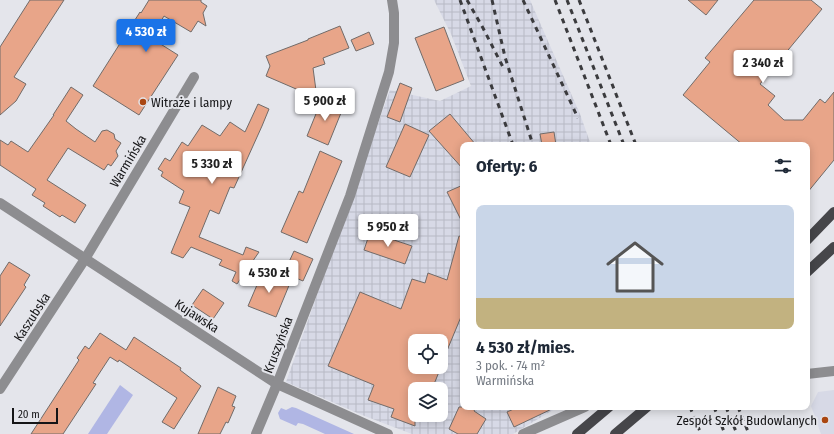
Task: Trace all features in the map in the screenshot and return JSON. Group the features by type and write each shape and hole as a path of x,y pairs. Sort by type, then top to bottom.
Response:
{"main road":[{"path":"810,237 834,212"},
{"path":"810,269 834,247"},
{"path":"578,434 606,410"},
{"path":"615,434 643,410"}],"street":[{"name":"Kruszyńska","path":"256,434 350,196 387,79 394,43 394,13 392,0"},
{"name":"Warmińska","path":"85,259 194,77"},
{"name":"Kujawska","path":"0,203 277,384 388,434"},
{"name":"Kaszubska","path":"0,389 85,259"},
{"path":"810,374 834,372"},
{"path":"523,434 578,410"}],"shaded area":[{"path":"434,0 530,0 580,114 590,142 460,142 460,410 553,410 513,434 412,434 362,415 286,382 390,90 440,101 471,86 451,34"},
{"path":"120,385 133,395 107,434 88,434"},
{"name":"Zespół Szkół Budowlanych","path":"834,390 834,434 821,434 811,406 818,392"},
{"path":"292,407 354,434 325,434 303,424 298,423 296,426 280,419 278,413 281,408 286,410"}],"building":[{"path":"30,0 64,0 14,77 26,84 16,101 0,115 0,47"},
{"path":"149,0 201,0 201,2 207,6 203,13 206,26 198,21 191,32 164,16 151,38 178,55 139,115 93,86"},
{"path":"688,0 718,0 706,15"},
{"path":"754,0 811,0 822,9 760,84 775,96 768,105 784,120 803,120 820,99 825,103 834,92 834,160 810,189 810,142 739,142 683,95 710,62 705,58"},
{"path":"340,26 349,48 323,58 325,64 313,68 317,98 266,76 270,66 266,56"},
{"path":"444,27 464,80 436,91 415,38"},
{"path":"369,32 374,44 356,51 351,40"},
{"path":"400,83 412,88 400,122 387,117"},
{"path":"71,87 83,95 66,121 95,142 102,131 107,130 114,134 115,139 121,143 116,151 118,156 111,166 108,164 104,170 68,148 47,180 86,205 75,223 62,215 60,217 43,206 45,203 32,195 36,189 0,165 0,140 8,145 11,141 28,152 54,115"},
{"path":"322,99 343,108 328,145 307,136"},
{"path":"258,104 269,109 262,126 234,188 230,187 219,214 210,210 199,237 243,255 246,247 259,252 237,284 232,281 236,272 219,265 222,260 191,247 183,258 171,253 190,207 179,203 184,191 161,176 163,172 158,169 165,158 170,161 182,142 188,146 202,125 220,136 230,122 245,132"},
{"path":"450,114 473,142 460,142 460,166 429,131"},
{"path":"405,124 429,135 410,177 386,167"},
{"path":"554,132 556,142 541,142 540,134"},
{"path":"320,151 342,161 307,243 281,232 299,191 303,193"},
{"path":"460,186 460,218 447,192"},
{"path":"370,232 412,246 405,264 364,250"},
{"path":"460,236 460,319 448,348 448,334 408,334 408,374 438,374 435,382 408,382 408,422 415,422 415,426 391,417 394,409 368,400 374,385 328,366 360,292 401,309 412,279 425,283 428,273 447,280"},
{"path":"294,251 313,259 303,281 284,273"},
{"path":"9,262 30,275 24,285 26,287 0,326 0,276"},
{"path":"263,271 290,283 276,317 248,306"},
{"path":"203,289 224,303 213,319 192,305"},
{"path":"100,333 126,350 134,337 181,368 180,370 201,386 174,429 162,422 177,398 119,360 118,362 110,357 93,383 96,384 63,434 31,434 79,360 77,358 85,346 89,349"},
{"path":"218,387 236,396 232,406 235,407 228,423 226,422 220,434 198,434"},
{"path":"459,407 460,410 474,410 486,419 477,434 458,434 449,429"},
{"path":"511,410 550,410 514,427 507,412"}],"railway":[{"path":"460,0 512,142"},
{"path":"467,0 504,69"},
{"path":"492,0 505,57 532,142"},
{"path":"523,0 578,118"},
{"path":"555,0 610,142"},
{"path":"567,0 623,142"},
{"path":"579,0 635,142"},
{"path":"691,410 701,434"},
{"path":"715,410 725,434"},
{"path":"727,410 737,434"},
{"path":"739,410 749,434"}],"place":[{"name":"Witraże i lampy","path":"143,102"},
{"name":"Zespół Szkół Budowlanych","path":"825,420"}]}
